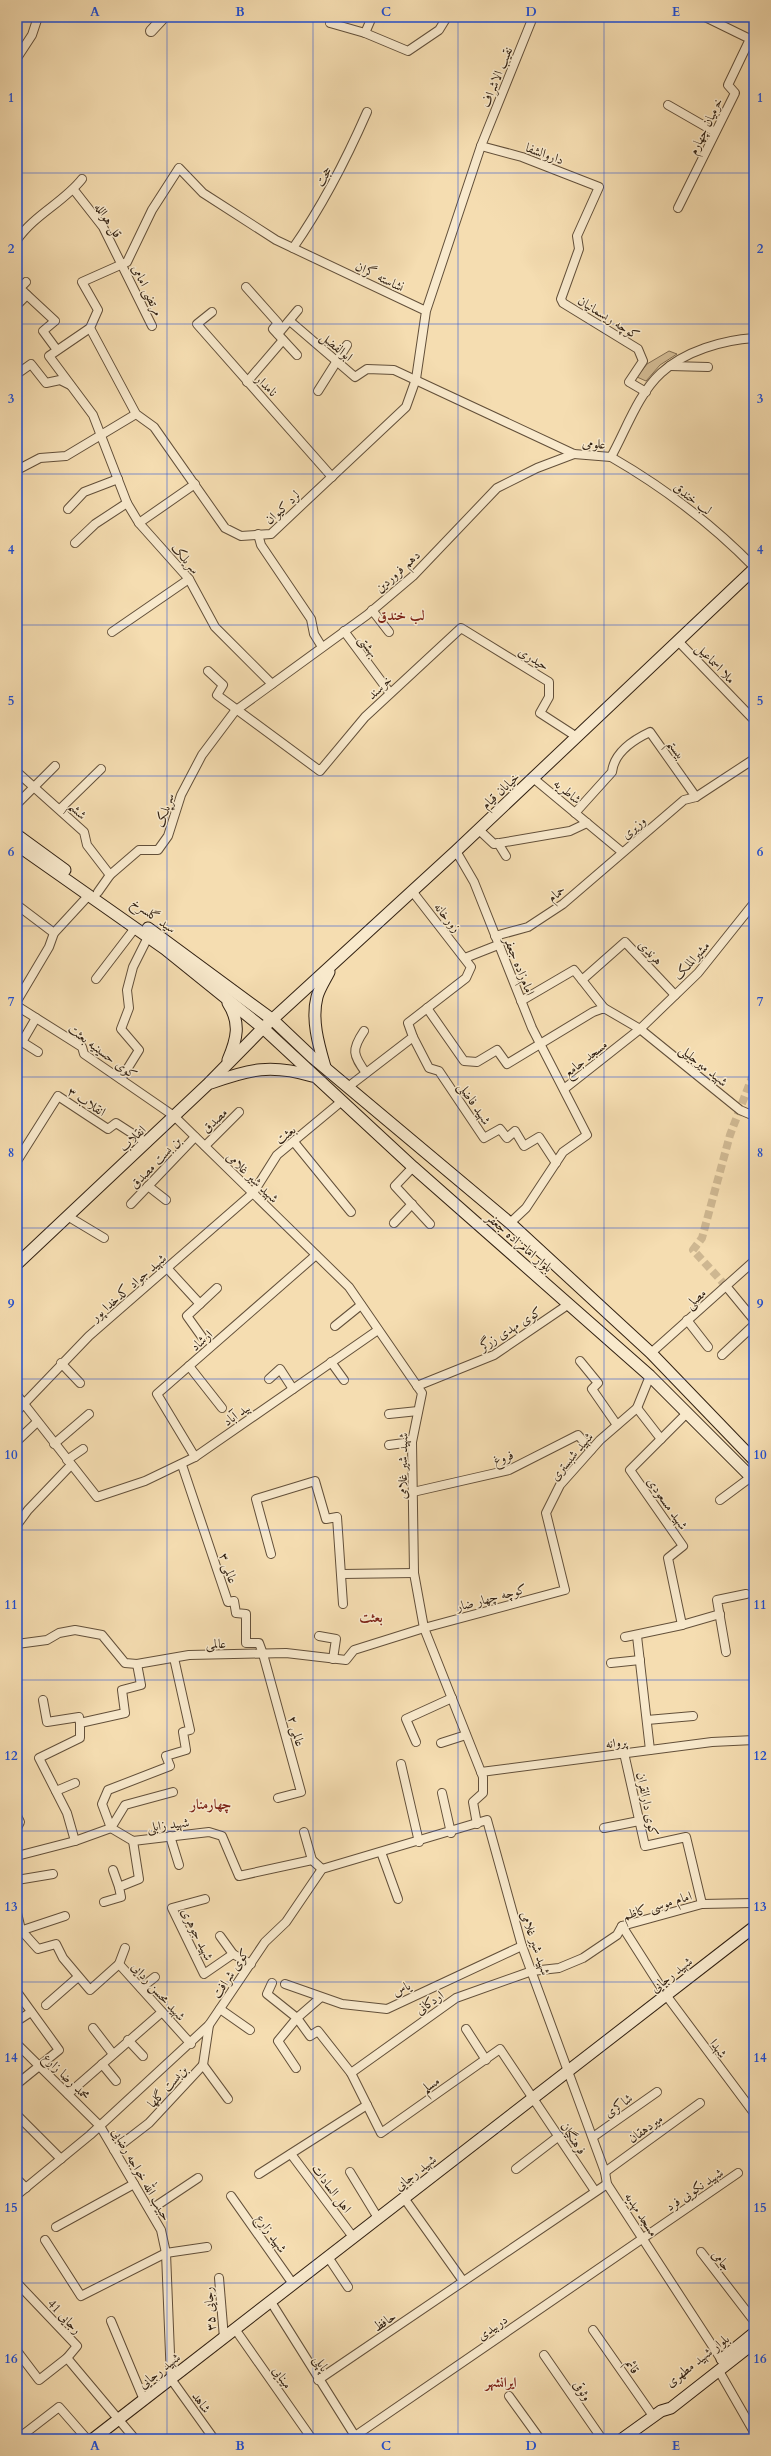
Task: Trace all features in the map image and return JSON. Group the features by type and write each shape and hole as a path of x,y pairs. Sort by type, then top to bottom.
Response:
{"main road":[{"name":"خیابان قیام","path":"263,1028 456,851 754,568"},
{"name":"سید گلسرخ","path":"17,835 222,994 263,1028"},
{"name":"سید گلسرخ","path":"17,845 93,894 273,1020"},
{"path":"325,1067 319,1046 316,1012 317,997 332,966"},
{"path":"222,994 234,1012 238,1032 225,1067"},
{"name":"بلوار امامزاده جعفر","path":"273,1020 312,1057 510,1223 651,1352 754,1460"},
{"name":"بلوار امامزاده جعفر","path":"263,1028 413,1167 650,1376 753,1479"},
{"name":"انقلاب","path":"17,1264 147,1143 263,1028"},
{"path":"207,1085 241,1072 267,1068 309,1072 306,1060 312,1057"},
{"path":"723,1448 735,1440"},
{"name":"شهید رجایی","path":"93,2439 754,1927"},
{"name":"بلوار شهید مطهری","path":"622,2439 657,2413 666,2402 754,2333"},
{"name":"بلوار شهید مطهری","path":"657,2413 670,2408 754,2343"}],"street":[{"path":"17,58 32,35 38,17"},
{"path":"151,31 164,17"},
{"path":"365,33 372,17"},
{"path":"331,20 408,51 439,30 447,17"},
{"name":"نقیب الاشراف","path":"481,146 533,17"},
{"name":"خرمیان چهارم","path":"678,208 735,93 728,85 750,39 705,17"},
{"path":"668,105 715,132"},
{"name":"حجت","path":"293,248 317,213 343,166 367,112"},
{"path":"426,311 481,146"},
{"name":"داروالشفا","path":"481,146 522,157 599,187"},
{"name":"نشاسته گران","path":"122,265 127,262 150,214 179,168 203,193 276,240 426,311"},
{"path":"17,240 37,219 74,190 82,179"},
{"name":"کوچه ریسمانیان","path":"599,187 577,236 579,249 561,299 563,303 638,349 643,361 629,382 646,392"},
{"name":"قل هوالله","path":"74,190 103,227 122,265"},
{"path":"26,282 20,288 55,321 43,331 58,350 90,328 98,310 82,282 122,265"},
{"name":"مرتضی امامی","path":"122,265 152,326"},
{"path":"246,287 278,323 273,329 297,355"},
{"path":"17,305 27,295"},
{"path":"247,382 291,322 298,310"},
{"name":"لرد کیوان","path":"136,414 154,427 225,528 241,536 271,534 406,407 416,379 426,311"},
{"name":"نامدار","path":"212,312 198,324 247,382 268,402 332,477"},
{"name":"ابوالفضل","path":"291,322 355,377 368,369 394,370 416,379"},
{"path":"17,470 40,458 66,456 136,414 90,328"},
{"name":"علومی","path":"416,379 574,454 611,457 646,392 661,373 686,355 732,340 754,338"},
{"path":"318,391 347,345"},
{"name":"سریلک","path":"58,350 49,356 93,415 127,503 139,523 189,579 215,627 272,684"},
{"path":"17,374 30,364 46,383 60,380 71,386"},
{"path":"670,366 708,367"},
{"name":"دهم فروردین","path":"235,711 372,610 413,576 497,488 537,468 574,454"},
{"name":"لب خندق","path":"611,457 642,475 729,541 754,568"},
{"path":"68,509 84,492 118,479"},
{"path":"139,523 195,484"},
{"path":"75,543 95,524 127,503"},
{"path":"258,534 260,545 311,619 314,634 322,647"},
{"path":"112,632 189,579"},
{"path":"372,610 389,632"},
{"name":"خرسند","path":"235,711 320,771 364,717 461,628"},
{"name":"حیدری","path":"461,628 549,682 549,697 540,713 576,737"},
{"name":"بهشتی","path":"344,631 390,694"},
{"name":"ملا اسماعیل","path":"678,641 754,720"},
{"path":"208,671 223,686 217,695 235,711"},
{"name":"سرپلک","path":"54,933 110,875 139,850 158,850 168,836 181,794 202,755 235,711"},
{"name":"بیستم","path":"575,813 612,772 613,763 631,741 650,732 696,797"},
{"name":"وزیری","path":"587,823 622,852 684,800 696,797 754,759"},
{"path":"17,804 55,766"},
{"path":"60,809 101,769"},
{"name":"ششم","path":"17,772 84,832 87,844 110,875"},
{"name":"شاطریه","path":"533,778 587,823"},
{"path":"478,829 494,844 570,831 587,823"},
{"path":"498,843 506,856"},
{"name":"امام‌زاده جعفر","path":"456,851 474,882 521,1001 564,1089"},
{"name":"حمام","path":"495,936 528,927 563,904 622,852"},
{"name":"زورخانه","path":"412,891 465,958"},
{"name":"مشیرالملک","path":"640,1029 698,973 754,903"},
{"path":"17,905 54,933 49,947 17,1001"},
{"path":"96,979 135,928"},
{"path":"121,1079 139,1050 121,1029 129,1008 127,990 133,968 148,937"},
{"name":"هرندی","path":"582,980 625,942 675,995"},
{"path":"348,1087 413,1037 408,1023 466,978 471,967 465,958 498,945"},
{"path":"427,1008 464,1061 477,1062 497,1050 507,1064 593,1012 604,1008 574,970 521,1001"},
{"name":"کوی حسینیه بعثت","path":"17,1006 82,1047 84,1054 174,1116"},
{"name":"شهید میرجلیلی","path":"604,1008 640,1029 740,1110 754,1116"},
{"path":"36,1018 19,1041 38,1052"},
{"name":"مسجد جامع","path":"510,1223 526,1208 563,1152 587,1135 564,1089 640,1029"},
{"path":"364,1031 355,1044 355,1058 366,1073"},
{"name":"شهید فاضلی","path":"413,1037 429,1068 439,1071 484,1138 500,1129 507,1138 515,1131 524,1146 539,1137 556,1163"},
{"name":"انقلاب ۳","path":"17,1161 20,1149 58,1096 108,1129 116,1122 147,1143"},
{"name":"بعثت","path":"253,1193 277,1155 342,1101"},
{"name":"مصدق","path":"204,1146 240,1112"},
{"name":"شهید شیر غلامی","path":"174,1116 349,1287 422,1393 412,1442 414,1573 424,1628 481,1772 483,1793 473,1802 477,1824 487,1820 522,1946 569,2070"},
{"name":"بن بست مصدق","path":"131,1204 195,1137"},
{"path":"294,1142 351,1212"},
{"path":"413,1167 395,1186 430,1224"},
{"path":"148,1186 166,1200"},
{"name":"شهید جواد کدخدا پور","path":"17,1411 61,1363 253,1193"},
{"path":"394,1223 412,1204"},
{"path":"69,1217 104,1238"},
{"name":"ارشاد","path":"195,1457 157,1394 316,1255"},
{"name":"مصلی","path":"651,1352 754,1261"},
{"path":"167,1268 200,1304"},
{"path":"726,1286 754,1320"},
{"path":"202,1337 186,1316 217,1288"},
{"name":"کوی مهدی زرگر","path":"417,1386 494,1355 569,1304"},
{"path":"335,1326 361,1305"},
{"path":"687,1320 708,1347"},
{"path":"722,1355 754,1325"},
{"name":"بید آباد","path":"69,1463 97,1497 145,1481 182,1465 195,1457 378,1330"},
{"path":"580,1361 598,1383 592,1389 617,1425"},
{"path":"331,1362 344,1380"},
{"path":"61,1363 80,1383"},
{"path":"189,1366 222,1408"},
{"path":"269,1379 280,1369 293,1389"},
{"name":"شهید شبستری","path":"565,1590 546,1513 560,1485 591,1450 637,1408 650,1376"},
{"path":"17,1395 36,1423 69,1463"},
{"path":"637,1408 661,1439"},
{"path":"389,1414 418,1411"},
{"name":"شهید مسعودی","path":"682,1625 668,1558 683,1546 630,1470 687,1413"},
{"path":"54,1444 89,1414"},
{"path":"17,1441 36,1423"},
{"name":"فروغ","path":"413,1492 509,1470 578,1435 591,1450"},
{"path":"389,1445 412,1442"},
{"path":"17,1525 28,1510 83,1449"},
{"name":"عالمی ۳","path":"182,1465 228,1602 234,1601 236,1613 246,1614 246,1642 260,1643 263,1654"},
{"path":"720,1500 753,1479"},
{"path":"271,1554 256,1498 315,1481 326,1519 337,1517 343,1604"},
{"path":"342,1574 414,1573"},
{"name":"کوچه چهار ضار","path":"424,1628 565,1590"},
{"path":"726,1652 717,1600 746,1594"},
{"path":"625,1637 637,1636 720,1614"},
{"name":"عالمی","path":"137,1664 189,1655 263,1654 286,1652 346,1660 354,1650 424,1628"},
{"path":"17,1644 47,1640 59,1633 75,1630 102,1635 125,1663 137,1664 141,1685 122,1690 125,1713 80,1723"},
{"path":"320,1636 336,1639 333,1659"},
{"path":"637,1636 650,1750"},
{"name":"عالمی ۲","path":"263,1654 301,1792 278,1798"},
{"path":"111,1828 102,1804 108,1790 170,1766 166,1756 186,1750 183,1732 190,1730 174,1658"},
{"path":"611,1663 640,1660"},
{"path":"416,1742 406,1719 452,1698"},
{"path":"43,1700 47,1722 79,1717 80,1738 40,1758 67,1813 74,1841"},
{"path":"647,1720 693,1716"},
{"path":"441,1743 466,1735"},
{"name":"پروانه","path":"481,1772 712,1742 754,1740"},
{"name":"کوی دارالقران","path":"624,1753 645,1846 686,1837 702,1904"},
{"path":"401,1764 419,1842"},
{"path":"56,1791 75,1782"},
{"path":"17,1856 74,1841 111,1828 125,1805 173,1792"},
{"path":"442,1794 451,1833"},
{"path":"17,1816 20,1822 17,1828"},
{"path":"604,1828 639,1822"},
{"path":"304,1832 312,1860 322,1869 451,1833 477,1824"},
{"name":"شهید زابلی","path":"111,1828 133,1841 209,1832 222,1836 239,1876 312,1860"},
{"path":"170,1836 179,1865"},
{"path":"119,1887 139,1879 133,1841"},
{"path":"381,1852 398,1899"},
{"name":"کوی شرافت","path":"17,2195 100,2126 209,2025 265,1942 286,1922 322,1869"},
{"path":"104,1902 121,1897 113,1870"},
{"path":"17,1880 52,1874"},
{"name":"شهید جوهری","path":"205,1898 172,1908 204,1974 233,1954 251,1964"},
{"name":"امام موسی کاظم","path":"532,1972 559,1968 583,1958 617,1935 622,1926 702,1904 754,1903"},
{"path":"17,1913 19,1931 65,1916"},
{"name":"شهدا","path":"622,1926 666,1995 754,2113"},
{"name":"شهید محسن ردایی","path":"19,1931 38,1948 56,1944 63,1958 90,1990 119,1964 190,2044"},
{"path":"220,1936 233,1954"},
{"name":"یاس","path":"285,1984 320,1998 342,2004 387,2008 522,1946"},
{"path":"119,1964 126,1948"},
{"name":"اردکانی","path":"350,2073 456,1998 532,1972"},
{"path":"46,2005 78,1977"},
{"path":"141,1988 155,1977"},
{"path":"272,1983 266,1994 297,2018"},
{"path":"17,1992 59,2050 17,2084"},
{"path":"296,2068 278,2041 297,2018 320,1998"},
{"path":"220,2008 250,2030"},
{"path":"17,2021 31,2012"},
{"path":"68,2094 128,2040 162,2012"},
{"name":"مسلم","path":"297,2018 310,2036 318,2031 350,2073 381,2133 500,2049 533,2098"},
{"path":"204,2065 209,2025"},
{"path":"93,2028 113,2054"},
{"path":"466,2029 486,2060"},
{"path":"128,2040 143,2056"},
{"name":"محمد رضا زارع","path":"17,2044 100,2126"},
{"path":"102,2064 116,2081"},
{"name":"بن‌بست گلها","path":"114,2150 149,2123 204,2065 228,2099"},
{"name":"مسجد مهدیه","path":"569,2070 605,2172 607,2184 721,2359"},
{"name":"شاکری","path":"593,2137 657,2092"},
{"name":"فرهنگیان","path":"533,2098 596,2191"},
{"name":"میردهقان","path":"605,2172 700,2103"},
{"path":"259,2174 367,2105"},
{"path":"17,2115 61,2159"},
{"name":"حبیب الله خواجه رضایی","path":"100,2126 161,2230 166,2253 171,2378"},
{"path":"516,2169 559,2136"},
{"name":"اهل السادات","path":"291,2154 353,2237"},
{"path":"350,2172 378,2218"},
{"name":"شهید نکویی فرد","path":"643,2238 738,2173"},
{"path":"150,2210 198,2178"},
{"path":"17,2179 26,2188"},
{"path":"56,2227 134,2184"},
{"name":"حافظ","path":"318,2380 607,2184"},
{"name":"شهید زارع","path":"231,2196 293,2284"},
{"path":"404,2198 463,2282"},
{"name":"دربیدی","path":"355,2436 643,2238"},
{"path":"45,2240 81,2296 166,2253 207,2247"},
{"name":"جامی","path":"701,2252 754,2321"},
{"path":"328,2257 348,2287"},
{"name":"رجایی ۳۵","path":"219,2278 224,2338"},
{"name":"رجایی 41","path":"19,2285 77,2346 67,2358"},
{"name":"پاپلی","path":"270,2302 318,2380 355,2436"},
{"path":"110,2321 144,2400"},
{"name":"مینایی","path":"235,2329 312,2439"},
{"name":"قائم","path":"593,2330 657,2413"},
{"path":"17,2351 39,2380 67,2358 135,2439"},
{"name":"وثوقی","path":"544,2355 602,2439"},
{"path":"719,2370 754,2432"},
{"name":"شاهد","path":"171,2378 214,2439"},
{"path":"509,2396 540,2439"},
{"path":"24,2434 59,2407 87,2439"}],"shaded area":[{"path":"669,351 677,354 660,365 646,381 637,377 647,364"}],"tunnel":[{"path":"726,1286 693,1250 702,1238 730,1135 754,1072"}],"district":[{"name":"لب خندق","path":"401,615"},
{"name":"بعثت","path":"371,1617"},
{"name":"چهارمنار","path":"211,1804"},
{"name":"ایرانشهر","path":"501,2382"}]}
